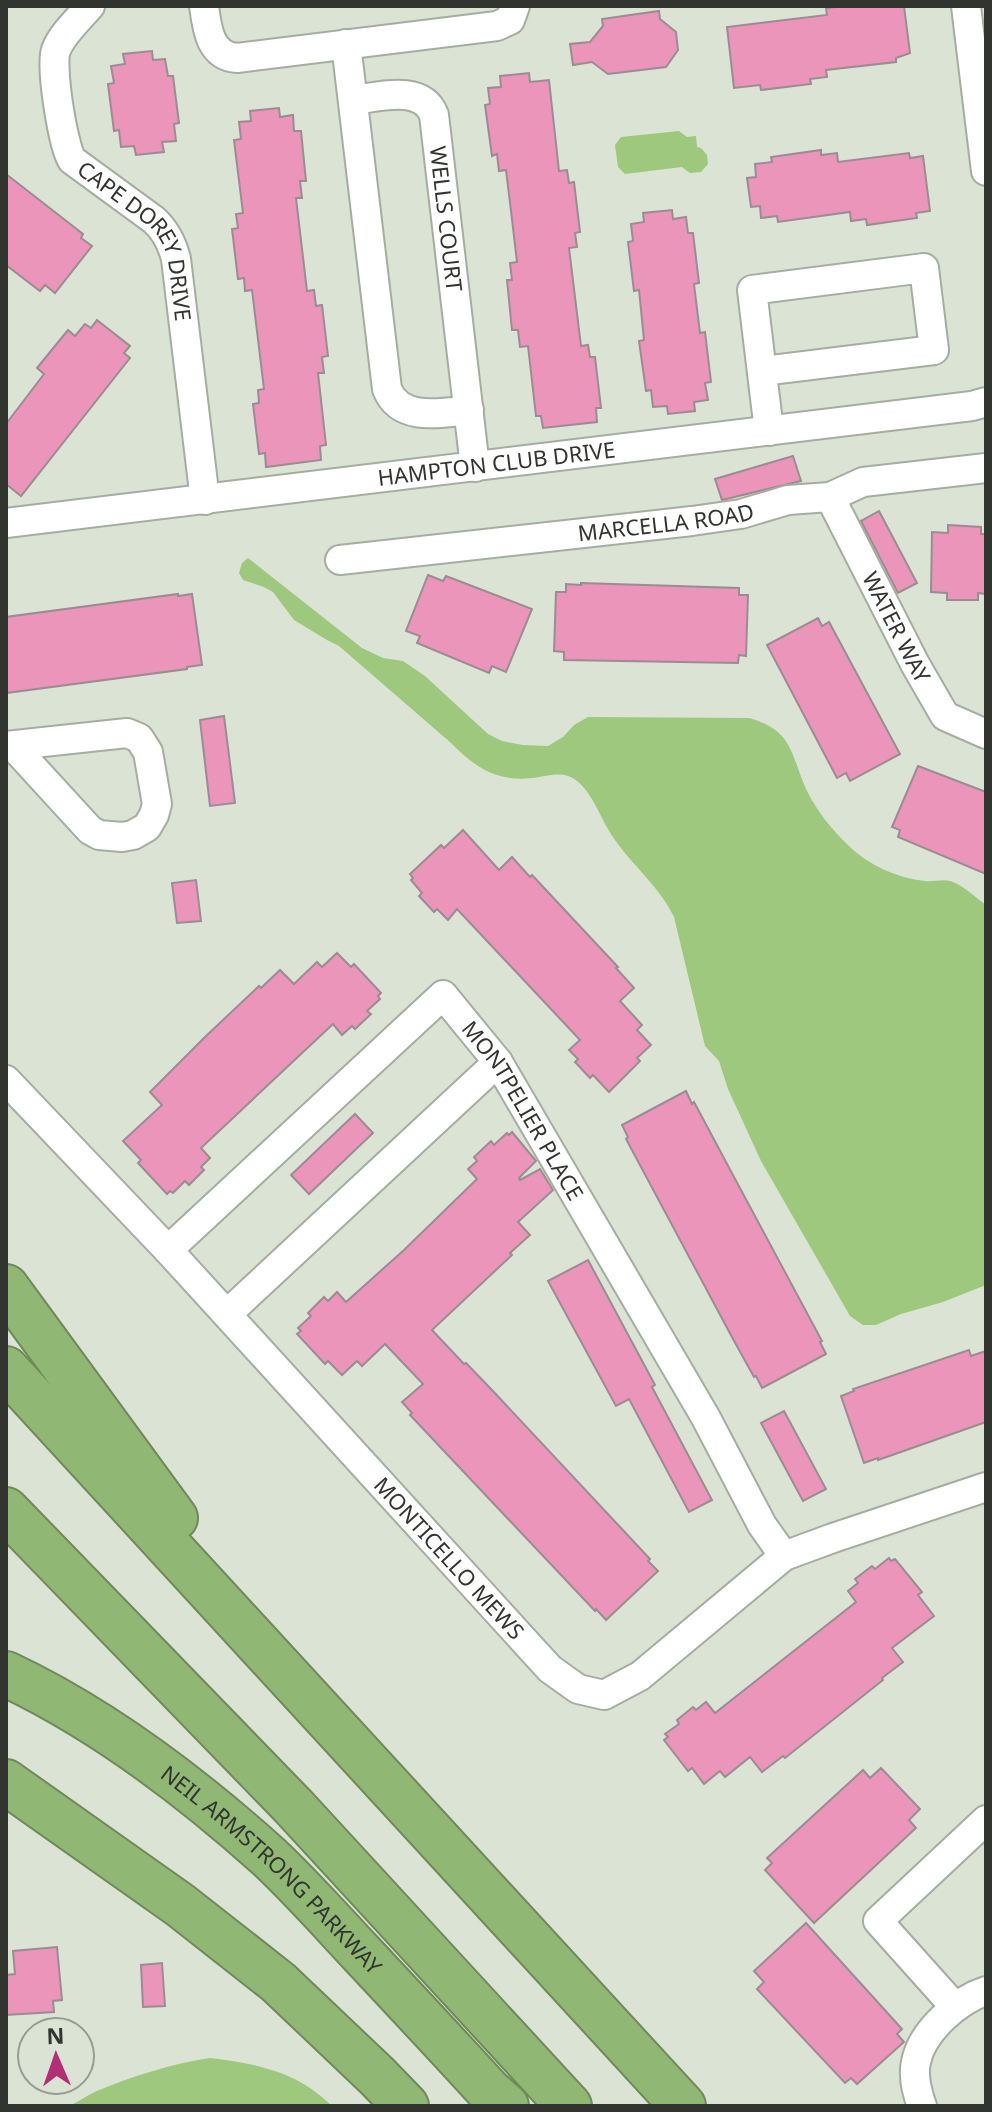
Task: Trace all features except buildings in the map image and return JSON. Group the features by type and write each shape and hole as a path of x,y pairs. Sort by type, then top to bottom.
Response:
{"highway":[{"path":"6,1287 306,1697"},
{"path":"6,1369 683,2106"},
{"path":"6,1510 294,1807 569,2106"},
{"name":"NEIL ARMSTRONG PARKWAY","path":"6,1674 80,1714 135,1750 269,1858 506,2106"},
{"path":"6,1782 180,1905 278,1982 406,2106"}],"street":[{"name":"CAPE DOREY DRIVE","path":"90,6 63,38 54,56 66,147 78,165 154,220 171,241 178,274 205,500"},
{"path":"204,6 216,49 230,57 497,26 510,20 515,6"},
{"path":"966,6 986,171"},
{"path":"346,44 387,389 394,401 422,414 469,410"},
{"name":"WELLS COURT","path":"353,100 411,95 420,98 434,115 475,467"},
{"path":"762,371 934,350 924,268 752,290 769,431"},
{"name":"HAMPTON CLUB DRIVE","path":"6,523 986,402"},
{"name":"MARCELLA ROAD","path":"340,560 692,521 741,514 788,500 830,497 863,482 986,468"},
{"name":"WATER WAY","path":"830,497 945,716 986,734"},
{"path":"127,733 139,738 148,752 151,765 157,804 154,815 147,827 133,835 111,837 90,830 9,746 127,733"},
{"name":"MONTPELIER PLACE","path":"168,1250 443,995 498,1062 706,1418 762,1525 784,1556"},
{"path":"227,1314 498,1062"},
{"name":"MONTICELLO MEWS","path":"6,1080 168,1250 550,1669 578,1689 604,1695 640,1676 784,1556 986,1487"},
{"path":"955,2007 878,1921 986,1820"},
{"path":"922,2106 917,2088 916,2062 927,2036 955,2007 973,1995 986,1991"}],"shaded area":[{"path":"679,131 687,137 696,136 697,147 707,155 708,164 701,172 690,173 682,167 625,174 618,167 615,145 621,137"},
{"path":"248,558 362,648 383,658 403,661 425,676 488,734 502,741 548,746 588,717 749,718 764,723 783,737 815,806 856,852 904,877 955,883 986,905 986,1285 876,1325 863,1325 850,1316 761,1161 728,1089 719,1061 705,1046 674,917 659,893 615,841 587,791 564,775 508,778 478,766 339,646 294,620 273,592 243,580 239,573 242,563"},
{"path":"210,2058 276,2071 305,2085 332,2106 69,2106 88,2096 96,2096 97,2091"}]}
